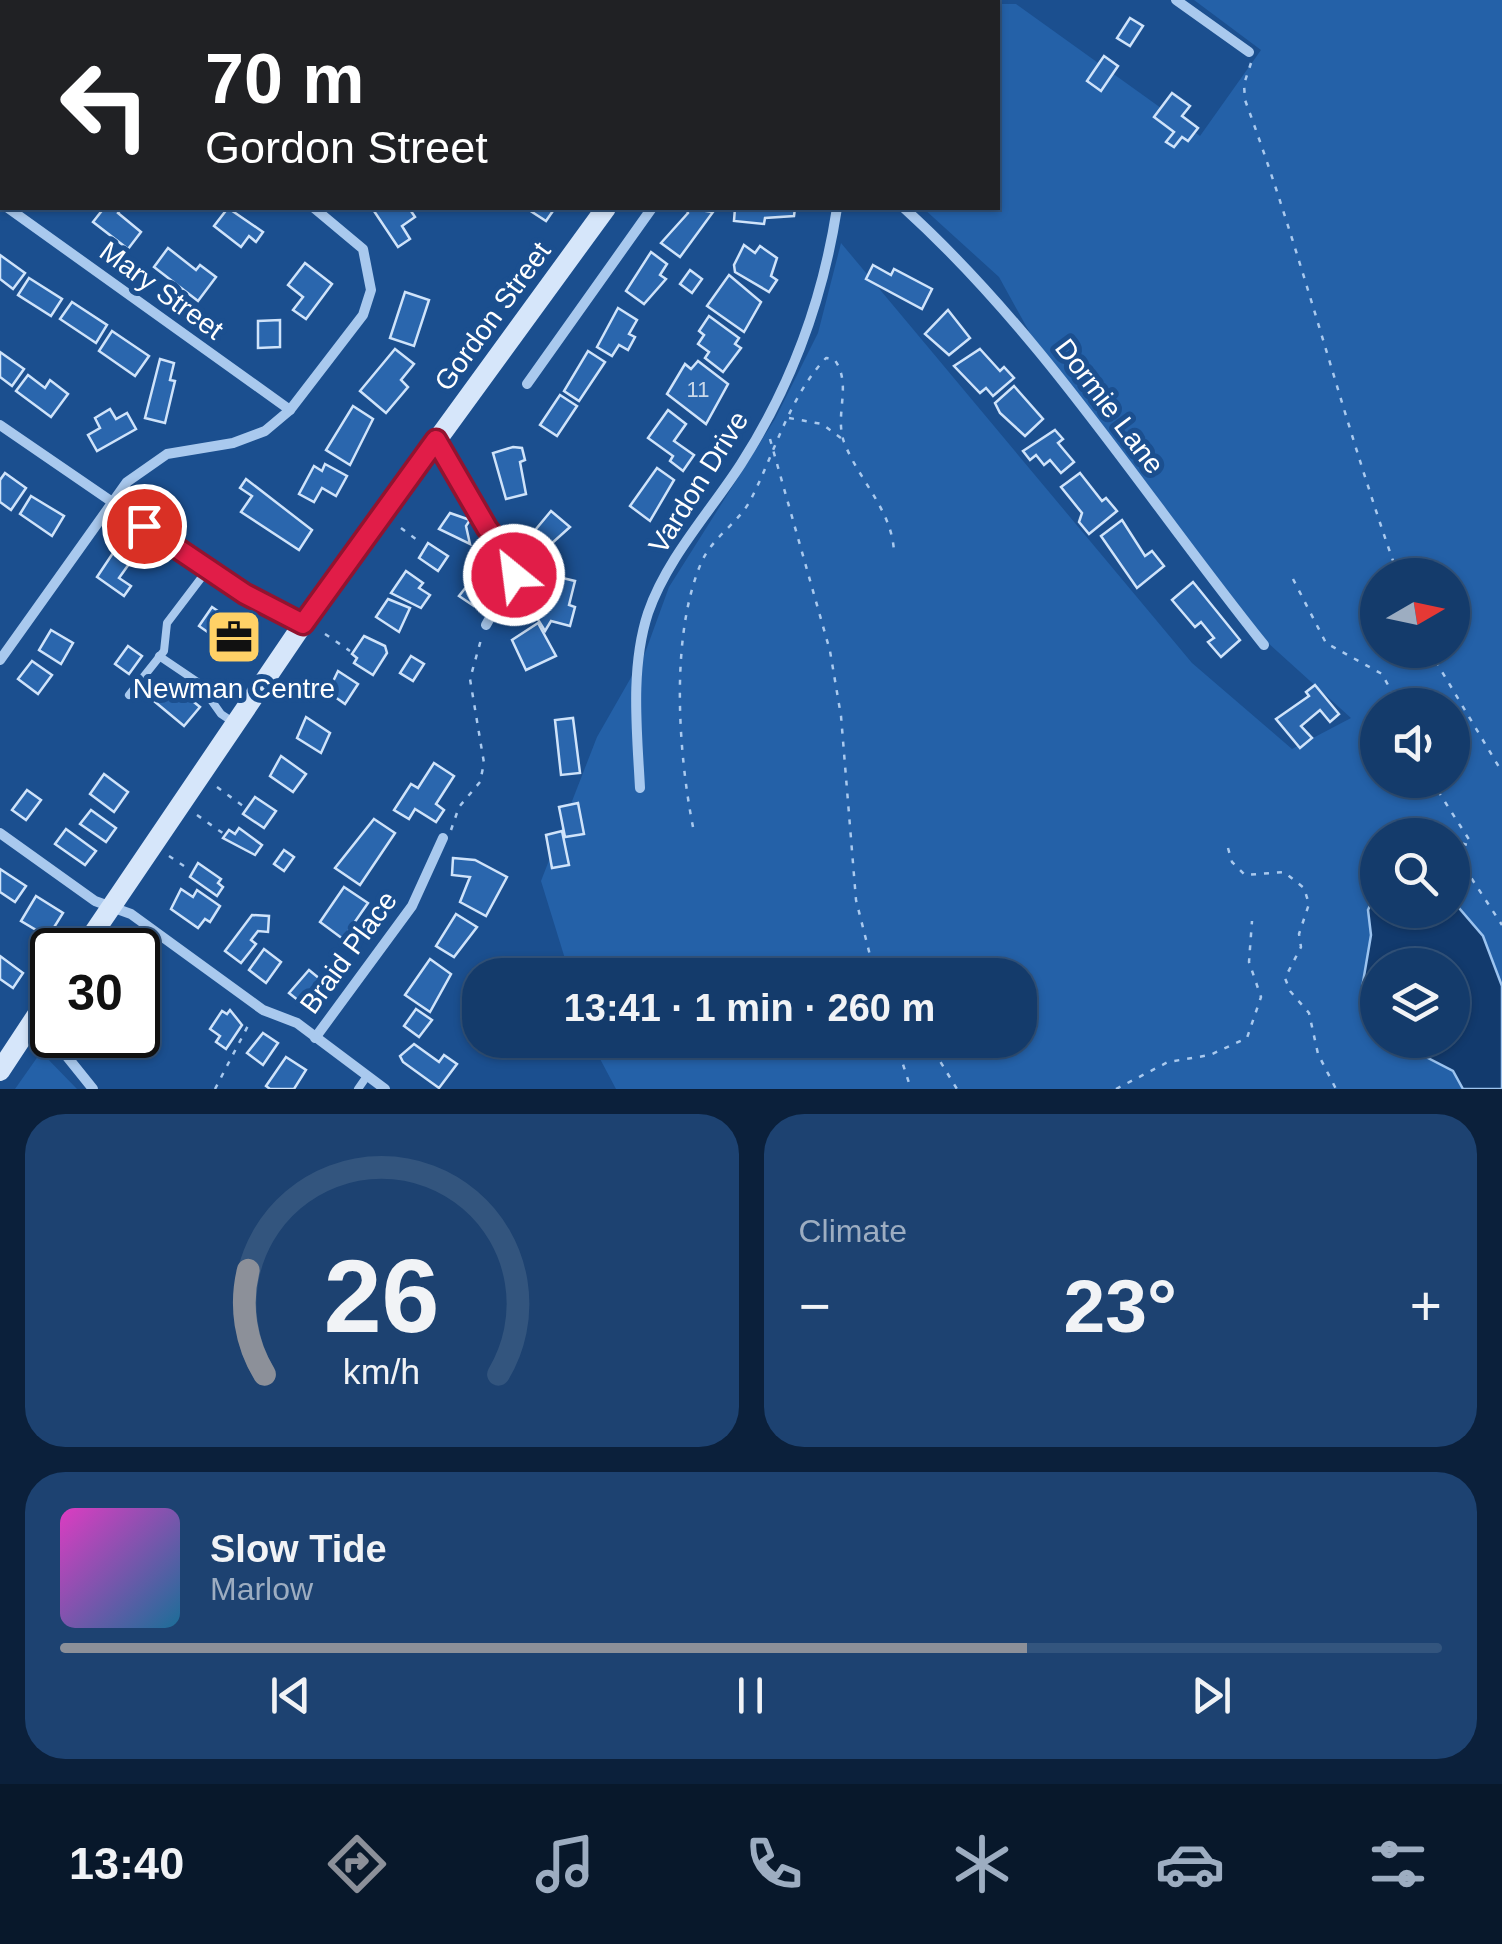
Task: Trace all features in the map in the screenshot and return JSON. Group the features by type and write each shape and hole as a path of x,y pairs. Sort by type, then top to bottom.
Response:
{"main road":[{"name":"Gordon Street","path":"97,928 303,624 605,210"},
{"path":"0,1071 30,1027"}],"street":[{"path":"1176,0 1250,52"},
{"name":"Mary Street","path":"12,210 290,410"},
{"path":"0,660 112,504 144,466 167,454 233,443 265,430 290,410 363,315 371,290 363,248 316,210"},
{"path":"527,384 651,210"},
{"name":"Vardon Drive","path":"640,788 636,698 647,617 666,573 744,460 814,314 837,210"},
{"name":"Dormie Lane","path":"906,210 984,284 1036,344 1182,543 1264,645"},
{"path":"0,425 208,568 303,624"},
{"path":"436,440 487,528 510,558 514,575 486,626"},
{"path":"0,833 95,900 131,914 263,1010 297,1023 385,1089"},
{"name":"Braid Place","path":"314,1038 412,906 443,838"},
{"path":"68,1058 93,1089"}],"lane":[{"path":"130,695 160,656 168,623 208,568"},
{"path":"160,656 198,683 221,714 235,723"},
{"path":"358,1089 366,1076"}],"path":[{"path":"1250,52 1246,100 1288,214 1363,478 1392,558"},
{"path":"693,826 678,732 683,705 681,650 694,582 709,549 749,503 773,447 826,358 834,358 843,371 842,439"},
{"path":"789,418 822,424 842,439 886,517 894,538 894,555"},
{"path":"764,419 830,651 841,716 856,900 871,958"},
{"path":"401,528 421,544"},
{"path":"1292,579 1326,642 1382,674 1390,688"},
{"path":"443,838 456,824 459,806 480,782 484,763 470,678 486,626"},
{"path":"326,634 350,651"},
{"path":"1441,668 1502,772"},
{"path":"217,787 242,806"},
{"path":"197,816 224,834"},
{"path":"1228,848 1232,862 1245,875 1284,872 1304,888 1309,904 1299,934 1301,947 1285,978 1308,1013 1318,1054 1336,1089"},
{"path":"169,856 190,870"},
{"path":"1470,876 1502,925"},
{"path":"1116,1089 1168,1062 1210,1055 1247,1038 1261,998 1249,962 1252,921"},
{"path":"214,1089 254,1014 263,1010"},
{"path":"902,1058 911,1089"},
{"path":"937,1058 957,1089"}],"shaded area":[{"path":"1194,0 1502,0 1502,1089 616,1089 600,1058 1037,1058 1037,958 565,958 541,881 597,737 645,653 669,587 775,419 818,333 841,243 1192,663 1292,749 1351,718 1268,643 1036,344 999,277 925,210 1000,210 1000,4 1016,4 1200,136 1261,50"},
{"path":"1470,921 1483,936 1502,986 1502,1089 1463,1089 1453,1071 1428,1058 1470,1058 1470,948 1369,948 1370,928 1470,928"},
{"path":"37,1058 47,1058 77,1089 15,1089"}],"building":[{"path":"1130,18 1143,26 1130,46 1117,38"},
{"path":"1104,56 1118,66 1101,91 1087,81"},
{"path":"1172,93 1190,106 1182,116 1198,128 1188,141 1182,137 1174,147 1166,142 1174,132 1154,117"},
{"path":"102,210 120,210 118,213 141,232 128,249 93,222"},
{"path":"226,210 231,210 263,232 256,242 249,236 241,247 214,226"},
{"path":"373,210 410,210 415,217 402,226 410,239 398,247"},
{"path":"529,210 554,210 546,221"},
{"path":"687,210 713,212 680,257 661,243"},
{"path":"735,210 795,210 794,216 765,218 764,224 734,221"},
{"path":"744,245 755,253 760,246 777,258 771,276 777,280 769,292 735,272 734,265"},
{"path":"168,248 196,270 200,265 216,277 198,301 154,267"},
{"path":"651,252 667,264 660,275 666,279 644,304 626,291"},
{"path":"0,255 25,273 13,289 0,279"},
{"path":"305,263 332,284 306,319 293,310 303,297 288,285"},
{"path":"873,265 891,275 894,269 932,289 922,309 866,279"},
{"path":"690,270 702,279 692,293 680,284"},
{"path":"729,275 761,302 744,332 707,306"},
{"path":"29,278 62,299 51,316 18,295"},
{"path":"405,292 429,300 414,346 390,338"},
{"path":"72,302 107,325 96,343 60,319"},
{"path":"618,308 637,320 629,334 635,337 628,350 619,345 612,356 597,347"},
{"path":"948,310 970,338 949,355 925,334"},
{"path":"709,316 739,338 735,344 741,348 723,372 705,358 709,352 698,344 704,335 699,331"},
{"path":"280,320 280,347 258,348 258,321"},
{"path":"112,331 149,356 135,376 99,351"},
{"path":"395,349 414,364 401,380 408,387 386,413 360,391"},
{"path":"980,349 1000,371 1004,367 1014,378 993,396 986,388 980,393 954,366"},
{"path":"588,351 605,362 579,401 564,391"},
{"path":"0,352 24,369 12,386 0,377"},
{"path":"160,359 174,363 170,380 175,381 165,423 145,418"},
{"path":"698,361 728,384 706,424 667,394 685,364 691,369"},
{"path":"28,375 45,388 50,380 68,394 51,417 16,391"},
{"path":"1014,386 1043,419 1025,436 1000,413 995,403"},
{"path":"560,395 577,406 557,436 540,425"},
{"path":"353,406 373,419 350,465 326,450"},
{"path":"110,409 116,419 127,413 136,429 97,451 88,435 100,428 95,418"},
{"path":"668,410 686,424 674,441 694,455 683,471 670,461 673,456 648,438"},
{"path":"1055,430 1063,439 1058,443 1074,462 1061,473 1050,460 1044,465 1036,455 1030,460 1023,451"},
{"path":"522,448 525,460 520,462 526,494 506,499 493,453"},
{"path":"325,464 347,476 336,496 322,488 314,502 299,494 314,466 322,471"},
{"path":"657,468 674,480 650,521 630,506"},
{"path":"5,473 26,488 11,510 0,502 0,480"},
{"path":"1080,473 1102,501 1106,498 1117,511 1089,534 1079,522 1082,513 1061,487"},
{"path":"246,479 312,530 299,550 241,512 252,496 240,488"},
{"path":"31,496 64,516 52,536 20,514"},
{"path":"551,511 570,527 541,553 527,540"},
{"path":"450,513 470,520 466,526 470,544 439,529"},
{"path":"1122,520 1145,556 1152,551 1164,566 1137,588 1101,536"},
{"path":"428,543 448,556 438,571 419,558"},
{"path":"113,553 129,564 119,578 131,586 124,596 97,577"},
{"path":"406,571 423,583 419,588 430,595 421,608 391,593"},
{"path":"550,575 575,581 569,605 575,607 570,626 551,621 545,631 534,613"},
{"path":"471,581 485,591 474,606 459,596"},
{"path":"1193,582 1240,640 1221,657 1208,642 1214,638 1201,622 1195,627 1172,600"},
{"path":"388,599 410,608 399,632 376,617"},
{"path":"212,607 253,635 239,654 199,626"},
{"path":"538,623 556,656 526,670 512,640"},
{"path":"51,630 73,643 61,664 39,650"},
{"path":"364,636 385,646 387,653 373,675 354,663 357,658 352,654"},
{"path":"128,646 142,656 129,674 115,664"},
{"path":"411,656 424,664 413,681 400,673"},
{"path":"32,661 52,675 38,694 18,679"},
{"path":"338,671 358,684 345,704 328,692"},
{"path":"169,682 200,707 184,726 154,701"},
{"path":"1315,685 1339,714 1330,722 1320,710 1301,726 1312,738 1300,748 1276,719 1309,696 1306,692"},
{"path":"306,717 330,733 321,753 297,738"},
{"path":"573,718 580,773 561,775 555,720"},
{"path":"281,756 306,774 293,792 270,776"},
{"path":"434,763 454,776 436,804 444,810 436,822 415,809 409,819 394,810 411,784 418,788"},
{"path":"104,774 128,792 114,812 90,794"},
{"path":"27,790 41,800 26,820 12,810"},
{"path":"255,797 276,811 264,828 243,814"},
{"path":"578,803 584,834 565,837 559,807"},
{"path":"91,810 116,828 106,842 80,824"},
{"path":"374,819 395,833 360,885 335,868"},
{"path":"239,828 262,845 255,855 223,838 229,830 235,834"},
{"path":"66,829 96,851 85,865 55,844"},
{"path":"562,831 569,865 552,868 546,835"},
{"path":"284,850 294,857 284,871 274,864"},
{"path":"453,858 475,860 507,877 486,916 460,902 470,877 452,875"},
{"path":"198,863 221,879 218,883 223,887 217,896 190,877"},
{"path":"0,869 26,886 15,902 0,892"},
{"path":"344,887 368,903 343,939 320,922"},
{"path":"181,889 193,897 197,890 220,906 210,922 205,919 198,928 171,909"},
{"path":"36,896 63,913 54,928 33,928 21,921"},
{"path":"456,914 477,927 454,957 436,946"},
{"path":"252,915 269,916 268,932 258,931 251,940 256,944 241,963 225,951"},
{"path":"264,949 281,962 266,983 249,970"},
{"path":"0,956 23,973 13,988 0,979"},
{"path":"430,959 451,974 430,1012 405,995"},
{"path":"309,970 320,979 304,1005 289,993"},
{"path":"416,1009 432,1020 419,1037 404,1026"},
{"path":"230,1010 242,1025 226,1049 216,1042 220,1036 210,1029 222,1011 227,1014"},
{"path":"263,1033 278,1043 263,1065 247,1053"},
{"path":"414,1044 439,1062 444,1055 457,1064 439,1088 403,1062 400,1056"},
{"path":"286,1057 306,1070 294,1089 270,1089 266,1086"}],"place":[{"name":"Newman Centre","path":"234,637"}],"route":[{"path":"144,526 245,594 303,624 436,440 487,528 510,558 514,575"}]}
